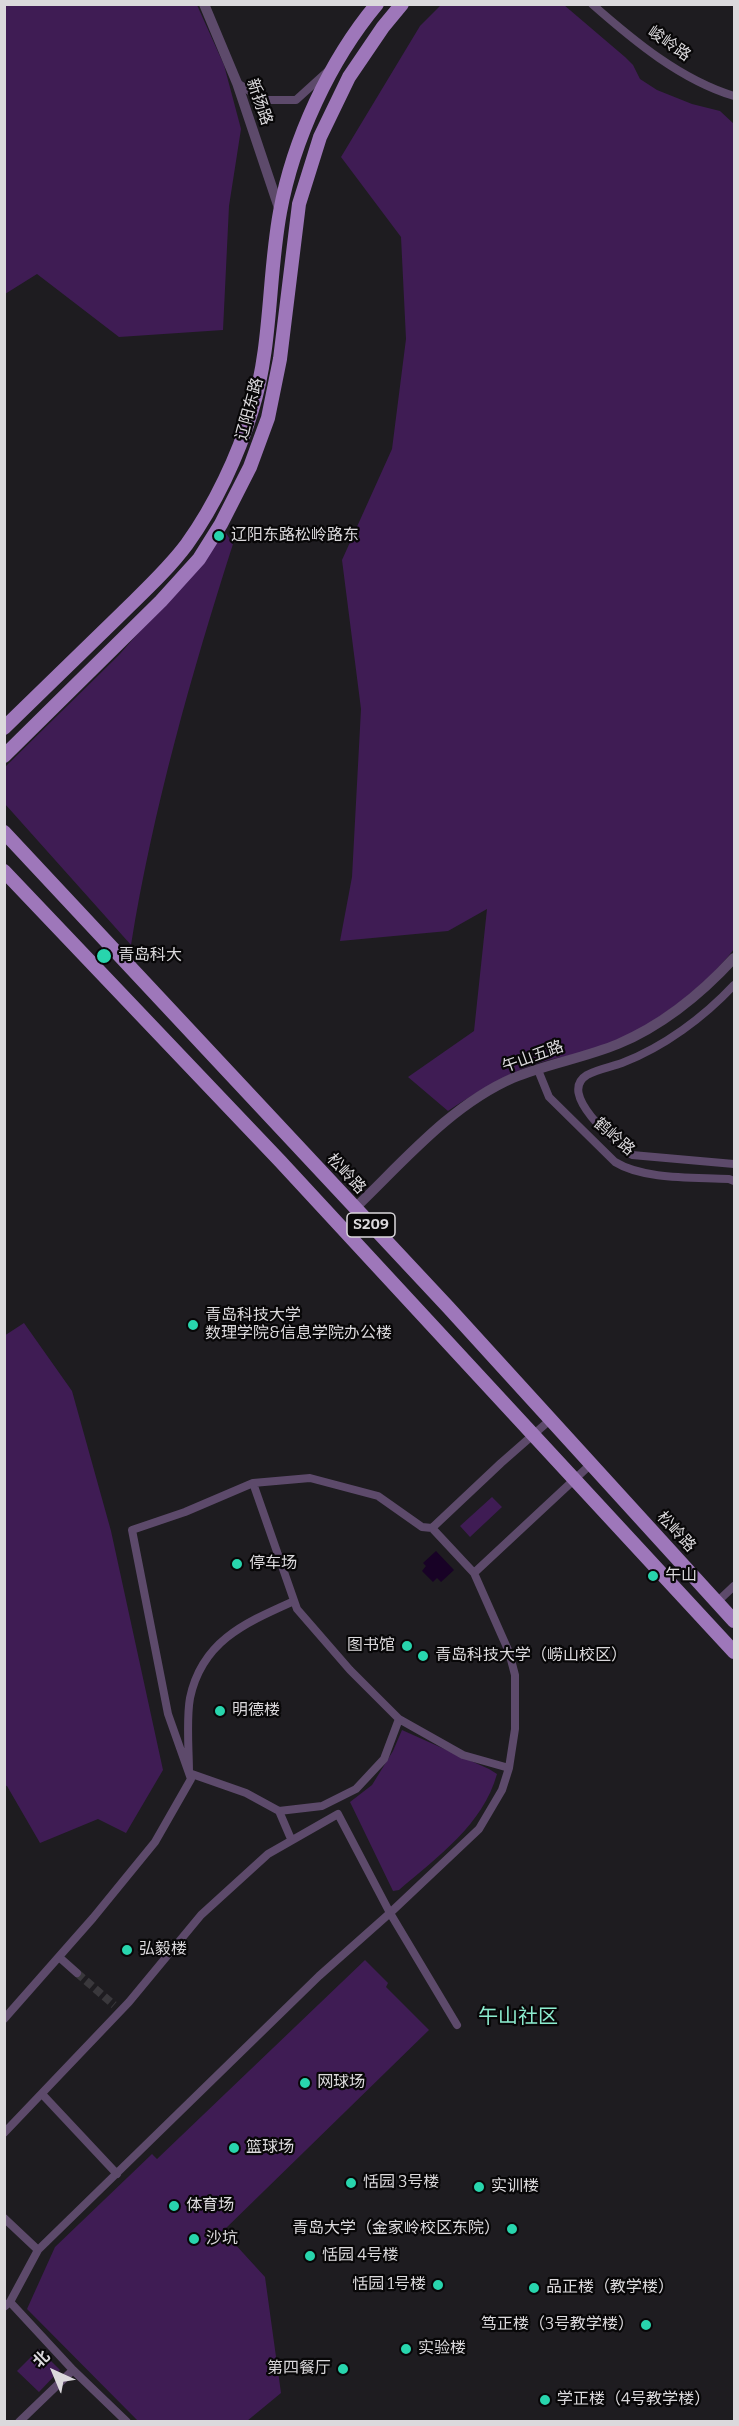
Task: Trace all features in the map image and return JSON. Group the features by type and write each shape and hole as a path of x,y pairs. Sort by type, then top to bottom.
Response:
{"main road":[{"name":"辽阳东路","path":"4,728 148,587 186,545 207,513 235,456 253,409 264,351 280,211 304,128 335,65 377,4"},
{"name":"辽阳东路","path":"4,756 161,601 200,559 221,524 250,466 268,418 280,359 299,204 320,137 349,77 383,27 402,4"},
{"name":"松岭路","path":"4,831 735,1621"},
{"name":"S209","path":"4,871 280,1161 735,1652"}],"street":[{"name":"新扬路","path":"204,4 237,84 280,211"},
{"name":"峻岭路","path":"592,4 666,62 702,84 735,96"},
{"path":"237,84 264,100 296,100 335,65"},
{"name":"午山五路","path":"355,1208 454,1116 482,1095 514,1078 616,1045 645,1031 679,1009 709,985 735,958"},
{"path":"735,985 696,1020 654,1047 622,1063 587,1075 578,1085 578,1097 584,1107 632,1155 735,1164"},
{"name":"鹤岭路","path":"538,1070 549,1098 615,1162 627,1169 644,1173 729,1179 735,1182"},
{"path":"432,1528 550,1420"},
{"path":"474,1573 591,1464"},
{"path":"4,2019 155,1842 191,1779 168,1714 132,1530 186,1512 253,1483 310,1478 378,1497 422,1527 432,1528 474,1573 509,1652 515,1675 515,1729 509,1768 502,1790 479,1829 319,1976 38,2250 7,2305 127,2421"},
{"path":"253,1483 297,1609 350,1670 399,1719 464,1755 509,1768"},
{"path":"717,1602 735,1586"},
{"path":"189,1773 190,1700 197,1676 214,1647 251,1621 294,1601"},
{"path":"189,1773 246,1793 279,1811 322,1806 356,1789 384,1759 399,1719"},
{"path":"279,1811 291,1839"},
{"path":"4,2133 42,2094 201,1915 267,1854 338,1814 390,1913 457,2025"},
{"path":"59,1957 77,1973"},
{"path":"42,2094 117,2174"},
{"path":"4,2218 38,2250"},
{"path":"19,2421 73,2370"}],"shaded area":[{"path":"5,5 197,5 224,65 241,129 229,206 223,330 119,337 37,274 5,294"},
{"path":"441,5 564,5 625,57 633,65 640,79 657,90 692,104 720,111 734,124 734,949 693,991 642,1028 607,1045 524,1068 484,1088 448,1111 408,1077 474,1031 487,909 448,931 340,941 352,877 361,709 342,560 392,449 406,339 401,237 341,157 420,26"},
{"path":"226,533 233,544 174,743 150,843 131,945 5,804 4,768 119,655"},
{"path":"24,1323 72,1391 111,1531 163,1770 126,1833 98,1819 40,1843 7,1786 4,1785 4,1336"},
{"path":"492,1497 502,1507 470,1537 460,1526"},
{"path":"436,1551 454,1570 441,1582 437,1578 433,1582 422,1571 426,1566 423,1563"},
{"path":"402,1730 497,1774 481,1809 457,1839 399,1890 393,1891 350,1802 372,1785 393,1751"},
{"name":"体育场","path":"365,1960 388,1983 386,1987 429,2030 223,2231 265,2277 281,2393 247,2421 138,2421 27,2309 55,2247 152,2154 157,2159"},
{"path":"39,2349 60,2370 39,2392 17,2371"}],"tunnel":[{"path":"77,1973 114,2005"}],"place":[{"name":"辽阳东路松岭路东","path":"219,536"},
{"name":"青岛科大","path":"104,956"},
{"name":"青岛科技大学 数理学院&信息学院办公楼","path":"193,1325"},
{"name":"停车场","path":"237,1564"},
{"name":"午山","path":"653,1576"},
{"name":"图书馆","path":"407,1646"},
{"name":"青岛科技大学（崂山校区）","path":"423,1656"},
{"name":"明德楼","path":"220,1711"},
{"name":"弘毅楼","path":"127,1950"},
{"name":"网球场","path":"305,2083"},
{"name":"篮球场","path":"234,2148"},
{"name":"恬园 3号楼","path":"351,2183"},
{"name":"实训楼","path":"479,2187"},
{"name":"体育场","path":"174,2206"},
{"name":"青岛大学（金家岭校区东院）","path":"512,2229"},
{"name":"沙坑","path":"194,2239"},
{"name":"恬园 4号楼","path":"310,2256"},
{"name":"恬园 1号楼","path":"438,2285"},
{"name":"品正楼（教学楼）","path":"534,2288"},
{"name":"笃正楼（3号教学楼）","path":"646,2325"},
{"name":"实验楼","path":"406,2349"},
{"name":"第四餐厅","path":"343,2369"},
{"name":"学正楼（4号教学楼）","path":"545,2400"}],"district":[{"name":"午山社区","path":"518,2017"}]}
